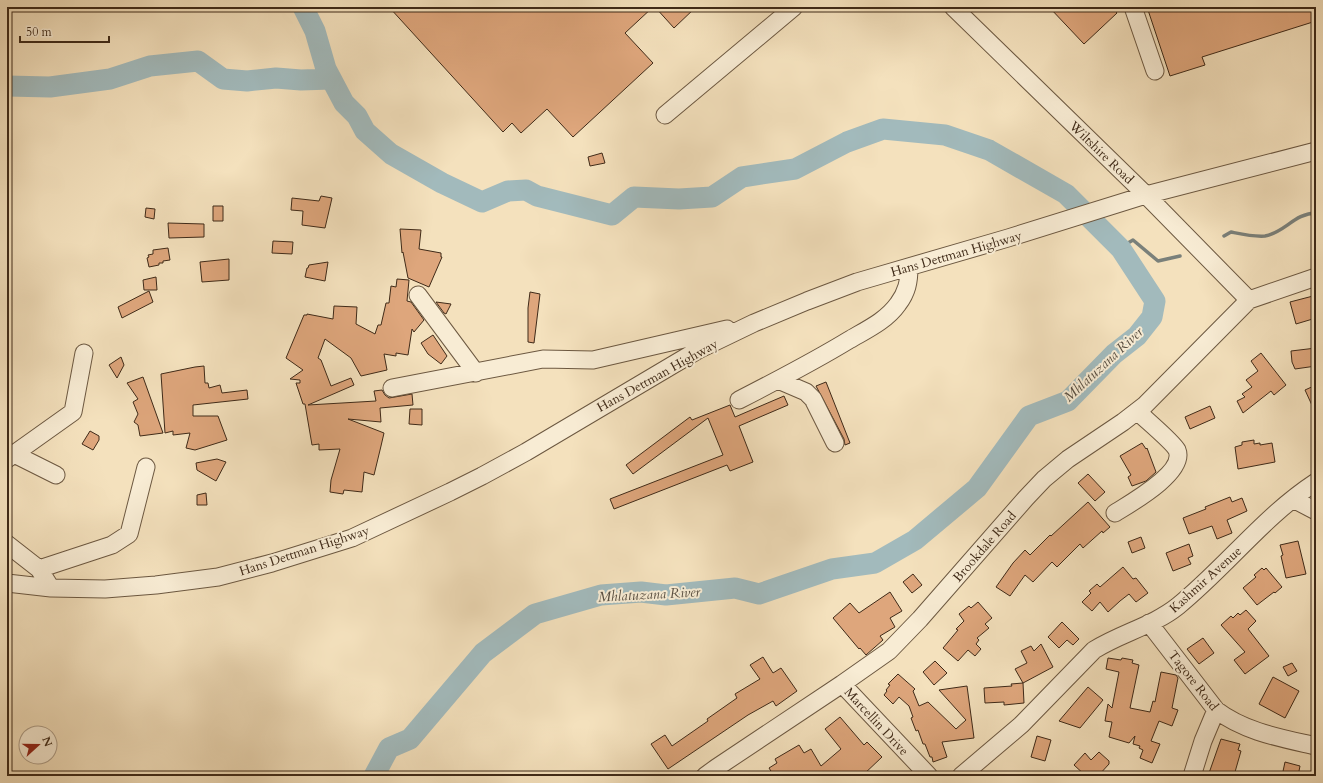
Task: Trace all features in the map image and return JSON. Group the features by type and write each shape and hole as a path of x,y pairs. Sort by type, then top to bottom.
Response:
{"street":[{"path":"666,115 794,7"},
{"name":"Wiltshire Road","path":"953,7 1146,195 1249,300"},
{"path":"1133,7 1155,71"},
{"name":"Hans Dettman Highway","path":"7,583 51,588 105,588 156,585 218,577 272,563 352,538 482,476 526,452 698,350 754,323 833,291 1146,195 1316,151"},
{"path":"1271,162 1296,166 1316,162"},
{"path":"739,400 811,363 887,316 898,304 909,282 909,267"},
{"path":"1249,300 1316,277"},
{"path":"418,295 476,373"},
{"name":"Brookdale Road","path":"705,776 842,684 889,650 905,635 1044,479 1068,459 1137,411 1249,300"},
{"path":"392,388 543,359 593,360 754,323"},
{"path":"11,456 73,412 84,353"},
{"path":"778,380 806,392 813,399 835,443"},
{"path":"1115,513 1152,490 1172,470 1177,462 1177,450 1174,445 1137,411"},
{"path":"11,456 56,475"},
{"path":"39,569 112,545 129,534 146,467"},
{"name":"Kashmir Avenue","path":"961,776 1021,724 1094,650 1105,643 1169,613 1192,594 1242,545 1293,499 1316,482"},
{"path":"1293,499 1316,511"},
{"path":"7,544 39,569 51,588"},
{"name":"Tagore Road","path":"1150,623 1216,710 1227,719 1244,727 1316,746"},
{"name":"Marcellin Drive","path":"842,684 929,776"},
{"path":"1192,776 1203,741 1216,710"}],"building":[{"path":"389,7 653,7 625,33 653,63 573,137 547,109 521,133 512,123 503,132"},
{"path":"655,7 696,7 674,28"},
{"path":"1049,7 1112,7 1117,13 1084,44"},
{"path":"1147,7 1316,7 1316,21 1202,57 1205,65 1170,76"},
{"path":"602,153 605,163 590,166 588,157"},
{"path":"321,196 332,198 325,228 302,225 303,211 291,210 292,198 319,201"},
{"path":"213,206 223,206 223,221 213,221"},
{"path":"146,208 155,209 154,219 145,217"},
{"path":"168,223 204,224 204,237 169,238"},
{"path":"400,229 421,230 419,249 441,253 442,257 429,287 408,278 403,252 402,253"},
{"path":"273,241 293,242 292,254 272,253"},
{"path":"168,248 170,260 163,261 163,263 159,263 159,265 149,267 147,258 149,257 148,255 153,254 153,250"},
{"path":"229,259 229,280 202,282 200,262"},
{"path":"328,262 325,281 305,277 309,265"},
{"path":"156,277 157,290 144,290 143,280"},
{"path":"397,279 409,280 407,301 411,302 424,320 414,332 412,329 408,355 396,353 396,356 384,354 387,370 361,376 351,358 325,339 318,358 321,360 331,386 351,378 354,385 308,405 376,401 374,391 382,390 389,398 412,394 413,405 380,408 381,422 348,419 384,433 374,475 364,472 362,492 344,490 343,494 330,492 331,480 340,449 319,450 319,444 312,445 305,404 303,404 296,383 300,383 300,380 290,379 303,370 286,358 304,315 307,314 333,319 334,306 357,307 356,324 375,334 378,325 381,325 386,303 389,303 391,286 396,287"},
{"path":"149,291 153,302 122,318 118,307"},
{"path":"530,292 540,294 534,343 528,342 528,308"},
{"path":"1313,296 1316,306 1316,318 1296,324 1290,302"},
{"path":"436,302 451,304 446,314 444,313"},
{"path":"433,335 447,356 441,364 428,354 421,343"},
{"path":"1316,348 1316,366 1295,369 1292,362 1291,351"},
{"path":"1261,353 1286,385 1274,395 1271,391 1243,413 1237,401 1245,397 1242,394 1252,387 1246,380 1258,371 1251,361"},
{"path":"121,357 124,365 117,378 109,365"},
{"path":"204,366 205,383 208,383 209,388 220,385 222,393 247,390 248,399 193,405 193,416 218,416 227,440 195,450 186,448 190,433 173,435 173,431 165,433 161,374"},
{"path":"143,377 163,433 140,436 138,425 134,422 138,414 133,402 138,399 127,383"},
{"path":"826,382 850,443 845,445 844,439 816,386"},
{"path":"1316,385 1316,414 1305,390"},
{"path":"784,396 788,405 739,426 753,462 730,471 727,465 614,509 610,499 723,455 708,418 633,474 626,465 690,417 692,420 730,405 735,417"},
{"path":"1210,406 1215,418 1190,429 1185,417"},
{"path":"410,409 422,409 422,425 409,424"},
{"path":"90,431 99,436 99,440 93,450 82,444"},
{"path":"1254,440 1254,444 1260,443 1260,445 1272,443 1275,462 1238,469 1235,447 1242,445 1242,442"},
{"path":"1142,443 1146,449 1147,448 1156,472 1146,481 1132,486 1128,477 1131,475 1120,456"},
{"path":"217,459 226,462 216,481 197,470 196,463"},
{"path":"1088,474 1105,492 1095,501 1078,483"},
{"path":"206,493 207,505 197,505 197,495"},
{"path":"1230,497 1232,502 1242,498 1247,511 1227,520 1232,533 1217,539 1212,526 1189,534 1183,518"},
{"path":"1088,502 1110,527 1103,533 1102,531 1083,548 1080,544 1057,567 1052,562 1033,582 1025,575 1010,596 996,587 1013,563 1025,550 1030,555 1050,535 1051,536"},
{"path":"1141,537 1145,548 1132,553 1128,542"},
{"path":"1298,541 1306,574 1286,578 1280,545"},
{"path":"1189,544 1193,556 1188,558 1191,564 1173,571 1166,553"},
{"path":"1123,567 1133,579 1136,578 1148,593 1136,602 1129,594 1108,612 1100,602 1092,611 1082,602 1091,593 1089,591 1097,584 1100,587"},
{"path":"1262,568 1264,570 1266,568 1282,587 1257,605 1243,588 1256,577 1254,575"},
{"path":"913,574 922,585 912,593 903,582"},
{"path":"890,592 902,611 890,618 895,627 880,636 883,640 866,655 860,648 859,649 833,618 850,603 859,613"},
{"path":"978,602 992,618 985,624 989,628 977,638 979,640 976,644 981,649 975,656 968,650 958,661 943,648 958,630 956,629 964,621 959,614 969,606 971,608"},
{"path":"1246,610 1256,621 1248,629 1269,656 1245,674 1234,660 1245,652 1221,625 1231,616 1233,618 1238,613 1240,615"},
{"path":"1062,622 1079,639 1073,645 1067,640 1059,648 1048,637"},
{"path":"1203,638 1214,653 1199,664 1187,649"},
{"path":"1041,644 1053,667 1023,683 1015,669 1027,663 1021,651 1031,646 1034,651"},
{"path":"763,657 773,673 781,668 797,691 776,706 773,701 748,715 668,769 651,744 665,735 672,746 708,721 707,719 737,698 735,694 760,679 750,665"},
{"path":"1108,658 1133,660 1132,663 1139,665 1130,708 1150,712 1153,701 1155,702 1161,672 1176,675 1178,678 1172,708 1178,710 1172,726 1159,721 1151,741 1160,744 1152,763 1140,758 1143,750 1139,748 1140,746 1133,744 1135,736 1129,743 1109,737 1112,722 1105,721 1108,704 1112,708 1119,672 1106,669"},
{"path":"935,661 947,673 934,685 923,672"},
{"path":"1292,663 1297,671 1288,676 1283,667"},
{"path":"898,674 915,689 913,691 919,706 928,702 956,729 966,720 939,690 967,686 974,738 942,742 947,757 933,762 925,744 923,744 918,730 916,731 911,718 913,717 909,706 899,697 893,704 884,695 890,685 888,684"},
{"path":"1273,677 1299,691 1285,718 1259,704"},
{"path":"1023,683 1024,703 1004,705 1004,702 985,703 984,688 1012,686 1011,684"},
{"path":"1088,687 1103,700 1080,728 1059,721"},
{"path":"840,717 864,745 867,742 882,757 862,776 774,776 769,768 777,763 775,759 799,745 804,753 811,749 821,766 841,749 825,729"},
{"path":"1037,736 1051,740 1045,761 1031,757"},
{"path":"1221,739 1240,744 1238,750 1241,751 1235,772 1233,772 1237,773 1237,776 1208,776"},
{"path":"1099,752 1109,761 1109,764 1098,776 1086,776 1074,765 1085,753 1091,760"},
{"path":"1285,762 1300,766 1298,776 1282,776"}],"waterway":[{"name":"Mhlatuzana River","path":"303,7 315,31 326,69 344,103 357,116 365,131 391,154 442,183 482,202 508,191 526,190 537,196 612,215 634,197 679,199 712,197 742,177 795,169 847,142 883,129 945,135 989,150 1066,194 1121,249 1155,301 1152,317 1137,336 1114,354 1068,401 1029,416 977,488 915,540 875,563 832,569 759,594 735,588 666,595 641,592 601,595 535,614 483,653 410,739 389,748 374,776"},
{"path":"7,86 50,87 110,79 150,66 198,61 223,79 247,81 276,78 301,80 331,79"},
{"path":"1224,236 1231,232 1252,236 1265,236 1278,231 1302,216 1316,213"},
{"path":"1125,256 1128,243 1133,240 1158,261 1180,256"}]}
